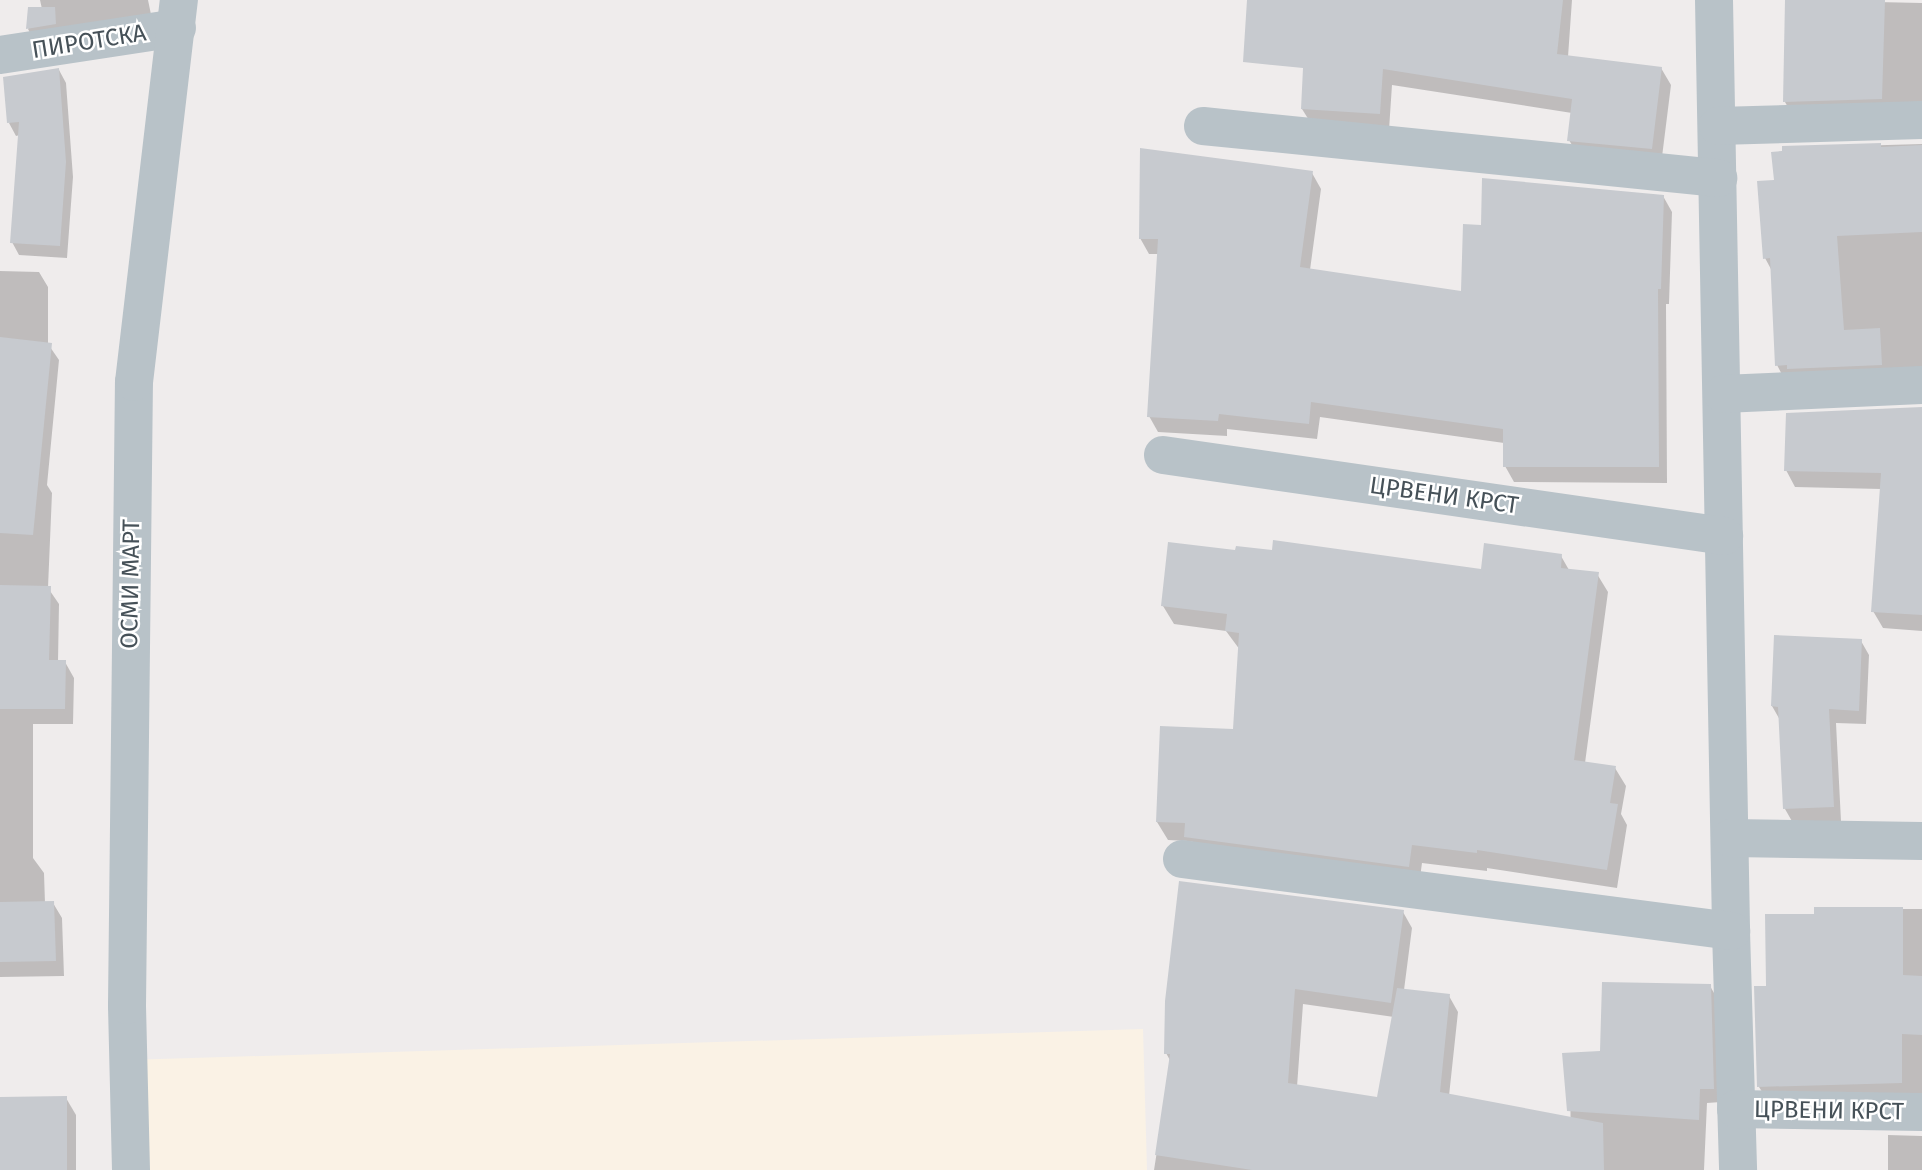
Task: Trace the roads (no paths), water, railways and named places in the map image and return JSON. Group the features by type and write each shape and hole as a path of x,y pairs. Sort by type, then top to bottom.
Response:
{"street":[{"name":"ЦРВЕНИ КРСТ","path":"1714,0 1738,1170"},
{"name":"ПИРОТСКА","path":"0,55 178,14"},
{"name":"ОСМИ МАРТ","path":"131,1170 127,1005 134,382 178,14"},
{"path":"1718,126 1922,120"},
{"path":"1203,126 1718,178"},
{"path":"1723,394 1922,385"},
{"name":"ЦРВЕНИ КРСТ","path":"1163,455 1724,536"},
{"path":"1731,838 1922,841"},
{"path":"1182,859 1731,931"},
{"name":"ЦРВЕНИ КРСТ","path":"1736,1109 1922,1112"}]}
